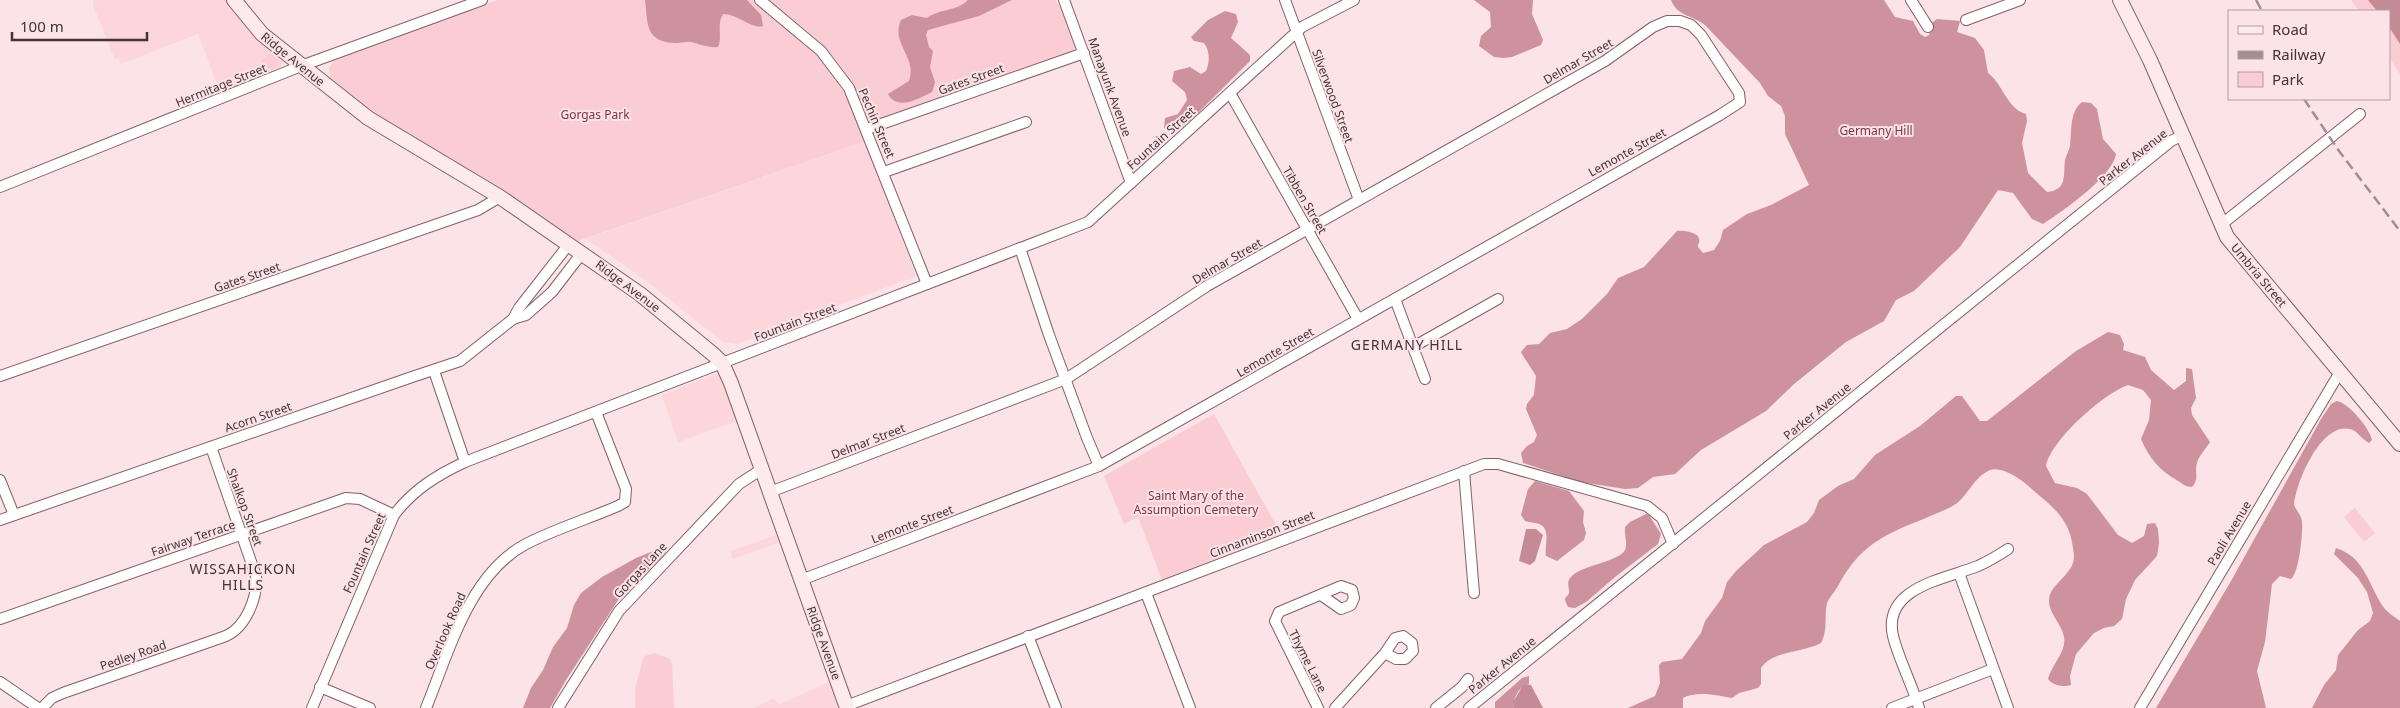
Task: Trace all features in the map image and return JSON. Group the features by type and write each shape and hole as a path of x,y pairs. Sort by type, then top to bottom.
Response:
{"main road":[{"name":"Ridge Avenue","path":"234,0 262,34 381,126 500,197 582,253 640,294 722,363 731,382 847,707"},
{"name":"Umbria Street","path":"2120,0 2150,60 2231,242 2400,444"}],"street":[{"name":"Hermitage Street","path":"0,187 301,66 482,0"},
{"name":"Pechin Street","path":"760,0 806,36 828,59 849,88 867,129 927,284"},
{"name":"Manayunk Avenue","path":"1064,0 1131,183"},
{"name":"Silverwood Street","path":"1285,0 1359,200"},
{"name":"Fountain Street","path":"312,708 394,515 402,504 424,484 465,462 1088,222 1296,32 1307,23 1354,0"},
{"path":"1912,0 1928,27"},
{"path":"1966,20 2020,0"},
{"name":"Delmar Street","path":"770,492 1066,379 1200,291 1605,61 1653,27 1667,21 1680,21 1691,26 1706,41 1736,87 1740,102"},
{"name":"Gates Street","path":"867,129 1084,53"},
{"name":"Tibben Street","path":"1230,93 1358,319"},
{"name":"Lemonte Street","path":"801,580 1099,466 1740,102"},
{"path":"2222,224 2360,114"},
{"path":"884,172 1026,122"},
{"name":"Parker Avenue","path":"1469,708 1482,703 1673,544 2171,141 2183,135"},
{"name":"Gates Street","path":"0,376 478,210 500,197"},
{"name":"Acorn Street","path":"0,520 452,365 468,356 513,319 519,308 569,244"},
{"path":"1020,248 1049,334 1099,466"},
{"name":"Acorn Street","path":"513,319 526,315 552,292 582,253"},
{"path":"1395,299 1425,379"},
{"path":"1413,347 1498,299"},
{"path":"434,371 465,462"},
{"name":"Paoli Avenue","path":"2140,708 2340,372"},
{"name":"Overlook Road","path":"426,708 469,606 490,573 525,544 618,506 626,499 626,489 596,412"},
{"name":"Shalkop Street","path":"211,447 257,582 246,615 236,631"},
{"name":"Cinnaminson Street","path":"847,707 1028,636 1484,464 1498,464 1647,506 1662,518 1673,544"},
{"name":"Gorgas Lane","path":"558,708 592,651 620,610 739,484 762,469"},
{"path":"1464,471 1468,566 1474,593"},
{"path":"0,480 14,515"},
{"name":"Fairway Terrace","path":"0,619 346,498 360,499 394,515"},
{"path":"1918,703 1893,636 1892,624 1895,611 1902,598 1912,590 1986,562 2008,549"},
{"path":"1958,573 2008,708"},
{"path":"1146,593 1190,708"},
{"name":"Thyme Lane","path":"1318,708 1276,626 1275,618 1279,612 1322,595"},
{"name":"Pedley Road","path":"42,708 52,698 63,693 236,631"},
{"path":"1028,636 1056,708"},
{"path":"1335,708 1385,653"},
{"path":"1892,708 1918,703 1993,669"},
{"path":"1436,708 1462,687 1468,679"},
{"path":"0,682 38,708"},
{"path":"320,687 370,708"}],"shaded area":[{"path":"93,0 225,0 255,38 282,60 283,64 280,68 220,92 198,34 121,64 118,58 115,60 93,5"},
{"path":"2368,0 2400,0 2400,44 2390,29 2390,10 2376,10"},
{"path":"866,141 916,276 737,344 723,342 644,279 586,239"},
{"path":"712,375 717,375 721,378 737,421 678,442 662,395"},
{"path":"1526,529 1536,529 1543,535 1535,561 1530,565 1519,561"},
{"path":"777,535 780,542 733,559 730,551"},
{"path":"829,682 839,708 753,708 774,698 778,705"},
{"path":"1524,684 1531,685 1543,708 1514,708 1513,702"}],"green space":[{"name":"Gorgas Park","path":"497,0 754,0 821,59 847,97 866,141 578,241 497,186 381,118 330,77 329,68 335,59"},
{"path":"645,0 747,0 761,15 763,26 755,26 734,16 723,14 720,22 718,47 689,42 666,42 653,36 650,31"},
{"path":"770,0 1055,0 1065,14 1076,47 1073,51 872,121 869,119 849,78 828,50"},
{"path":"968,0 1012,0 979,16 928,30 926,35 929,47 933,51 930,67 935,82 932,92 908,102 902,103 892,99 888,94 909,81 911,73 908,58 899,36 901,20 912,15 927,18 963,4"},
{"path":"1474,0 1533,0 1532,14 1543,40 1541,45 1512,57 1494,57 1479,46 1481,36 1491,27 1490,12"},
{"name":"Germany Hill","path":"1671,0 1884,0 1895,17 1913,21 1920,34 1925,37 1929,35 1933,22 1937,19 1960,21 1957,32 1975,38 1984,50 1988,73 1998,83 2014,107 2026,114 2027,121 2022,143 2028,173 2047,192 2054,191 2063,181 2065,160 2070,146 2073,117 2082,102 2091,103 2097,109 2103,139 2116,154 2113,163 2097,182 2074,202 2043,224 2032,219 2013,193 1998,190 1960,247 1914,291 1896,300 1884,321 1846,342 1794,384 1766,411 1701,450 1675,474 1653,477 1638,488 1625,489 1581,482 1523,463 1521,453 1534,442 1537,435 1526,409 1527,404 1534,395 1536,376 1521,352 1527,345 1539,344 1550,333 1567,329 1582,319 1607,294 1618,278 1644,267 1677,231 1686,231 1696,235 1699,240 1698,247 1703,253 1714,250 1720,241 1723,230 1747,214 1771,205 1809,185 1785,134 1785,116 1781,106 1768,96 1760,83 1706,26 1677,10"},
{"path":"2351,0 2400,0 2400,74 2390,59 2390,10 2358,10"},
{"path":"1225,11 1236,14 1238,22 1231,38 1250,55 1250,61 1192,119 1178,129 1169,132 1164,128 1165,118 1178,114 1187,100 1185,92 1172,81 1174,71 1190,67 1201,74 1206,71 1209,57 1206,46 1204,43 1194,41 1191,37 1208,20"},
{"path":"270,54 278,61 279,65 259,73 263,67 261,60"},
{"path":"2108,332 2120,335 2124,344 2123,350 2145,357 2151,370 2174,390 2186,381 2186,368 2192,369 2196,398 2191,408 2192,415 2210,442 2198,460 2196,481 2192,487 2171,477 2155,463 2141,439 2149,420 2151,400 2143,390 2128,385 2092,408 2068,431 2050,455 2046,466 2055,483 2077,488 2087,494 2118,535 2132,543 2144,536 2147,524 2155,523 2158,529 2159,543 2157,556 2135,580 2126,599 2122,619 2114,626 2094,633 2076,654 2070,676 2071,685 2058,685 2048,679 2061,653 2064,642 2063,632 2049,605 2049,600 2053,589 2073,564 2074,555 2071,537 2057,512 2026,484 2008,473 1993,470 1982,475 1961,499 1951,507 1881,539 1857,558 1827,603 1825,628 1821,643 1781,655 1766,662 1761,668 1761,684 1758,688 1739,693 1732,698 1695,694 1683,698 1683,708 1628,708 1655,696 1660,683 1659,665 1662,662 1682,659 1701,633 1705,621 1722,598 1727,582 1736,571 1764,545 1807,522 1814,513 1819,500 1838,486 1854,479 1875,455 1920,426 1956,396 1962,396 1980,421 1987,421 2076,351"},
{"path":"2337,401 2347,406 2358,417 2372,440 2369,443 2350,429 2339,429 2320,444 2305,469 2294,505 2302,520 2298,561 2291,579 2280,576 2272,584 2265,642 2257,671 2266,708 2156,708 2231,581 2321,419 2331,404"},
{"name":"Saint Mary of the Assumption Cemetery","path":"1214,414 1281,534 1162,580 1138,517 1124,524 1104,476"},
{"path":"1535,481 1569,491 1584,511 1583,522 1586,533 1584,540 1557,561 1546,556 1546,531 1544,528 1538,523 1525,521 1521,515 1528,489"},
{"path":"2355,508 2375,533 2364,542 2344,517"},
{"path":"1646,514 1649,515 1661,534 1658,544 1586,602 1575,608 1568,607 1565,598 1569,593 1568,582 1570,578 1582,570 1608,561 1621,554 1626,547 1625,527 1630,522"},
{"path":"663,547 667,550 659,560 622,594 550,708 523,708 531,688 543,670 553,647 567,628 574,605 581,593 602,577 636,558"},
{"path":"2336,548 2354,558 2365,573 2384,608 2400,621 2400,708 2312,708 2324,685 2336,670 2338,655 2358,630 2370,621 2373,613 2367,592 2358,578 2334,554"},
{"path":"655,653 670,659 672,663 674,708 635,708 635,689 643,659 645,656"},
{"path":"1529,676 1529,684 1523,687 1515,697 1514,708 1495,708 1495,702 1522,678"}],"railway":[{"path":"2256,0 2261,10"},
{"path":"2305,100 2339,151 2400,231"}],"district":[{"name":"GERMANY HILL","path":"1407,344"},
{"name":"WISSAHICKON HILLS","path":"243,576"}]}
